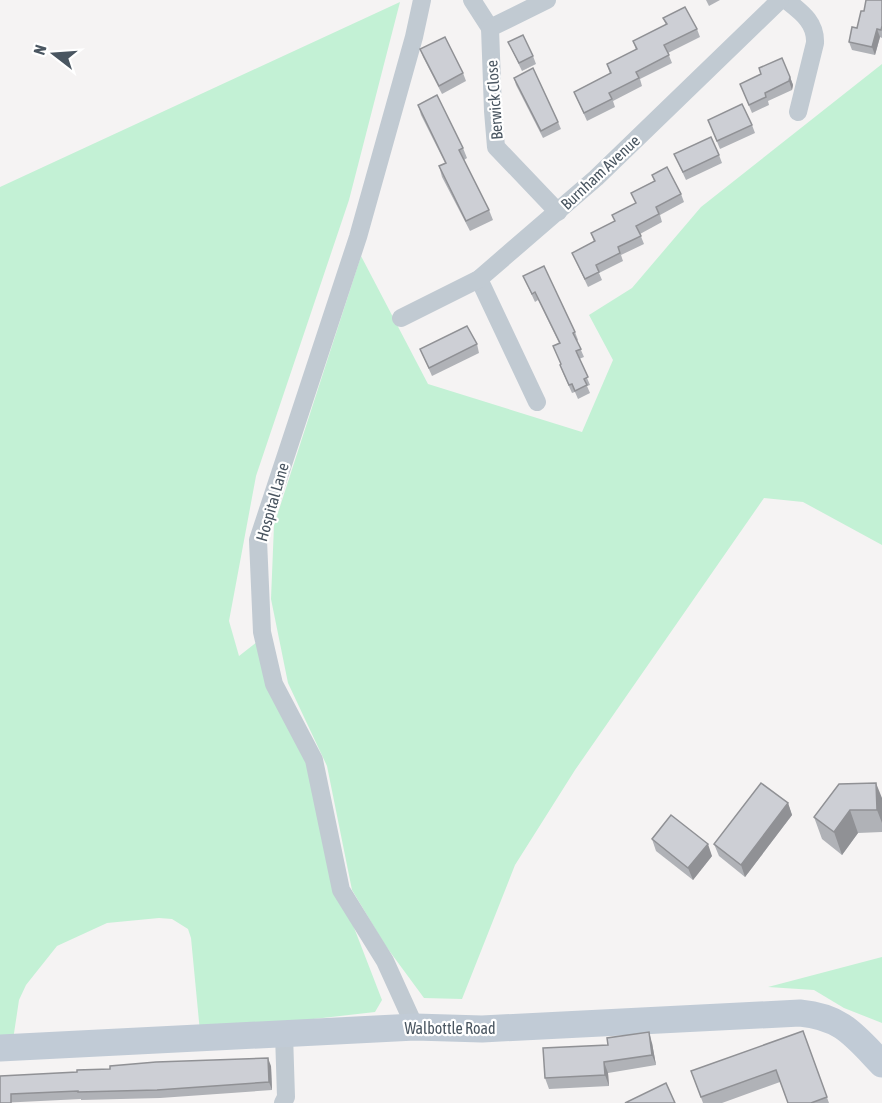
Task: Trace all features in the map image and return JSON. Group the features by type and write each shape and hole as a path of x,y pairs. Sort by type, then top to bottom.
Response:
{"street":[{"name":"Hospital Lane","path":"415,1027 385,962 341,890 314,760 274,684 262,632 258,540 358,237 414,37 422,0"},
{"path":"472,0 490,28 547,0"},
{"name":"Burnham Avenue","path":"401,318 479,279 596,178 780,0"},
{"path":"786,0 812,23 815,33 815,42 798,112"},
{"name":"Berwick Close","path":"490,28 492,111 496,147 558,212"},
{"path":"479,279 537,402"},
{"name":"Walbottle Road","path":"0,1048 415,1027 482,1029 800,1013 834,1020 850,1031 882,1064"},
{"path":"283,1103 286,1096 284,1034"}],"green space":[{"path":"400,2 349,200 256,476 229,621 239,656 257,642 305,759 353,925 382,1000 375,1012 200,1032 191,938 188,929 172,919 159,918 107,923 57,946 26,985 19,1000 13,1040 0,1040 0,187"},
{"path":"882,64 882,545 803,502 764,498 575,770 515,865 462,999 424,998 385,945 352,890 327,766 288,683 271,599 274,525 361,256 428,384 582,432 613,360 589,315 632,288 701,207"},
{"path":"882,957 882,1023 844,1008 814,990 768,987"}],"building":[{"path":"866,0 882,0 882,26 881,30 877,29 872,47 849,42 852,27 857,28"},
{"path":"685,7 697,29 664,45 669,55 636,72 639,78 609,93 612,99 584,113 574,92 611,73 607,64 637,49 633,41 667,24 663,18"},
{"path":"523,35 533,56 519,63 508,42"},
{"path":"445,37 463,73 439,86 420,49"},
{"path":"782,58 790,77 789,81 765,93 766,97 749,105 740,84 761,74 759,68"},
{"path":"533,68 558,122 541,131 514,78"},
{"path":"437,95 463,148 459,150 489,210 466,221 439,166 446,163 418,105"},
{"path":"742,104 752,125 717,141 708,120"},
{"path":"711,137 719,155 683,172 674,154"},
{"path":"667,167 681,194 656,207 659,214 636,226 641,236 618,247 620,253 596,265 599,272 585,279 572,253 595,241 591,233 615,221 612,215 636,203 631,193 655,181 652,175"},
{"path":"544,266 575,332 573,333 581,349 576,351 588,377 584,379 587,385 575,391 572,384 569,385 553,346 560,343 535,292 532,294 523,276"},
{"path":"467,326 477,344 429,368 420,349"},
{"path":"761,783 788,803 741,865 714,844"},
{"path":"876,783 877,810 850,810 834,832 814,817 839,784"},
{"path":"671,815 708,844 688,868 652,839"},
{"path":"803,1031 827,1097 811,1103 788,1103 776,1070 701,1097 691,1071"},
{"path":"649,1032 652,1055 604,1062 605,1075 545,1078 543,1048 608,1045 607,1038"},
{"path":"268,1058 269,1082 157,1090 11,1094 11,1103 0,1103 0,1076 77,1072 77,1070 110,1069 110,1066 156,1062"},
{"path":"666,1083 675,1103 625,1103"}]}
